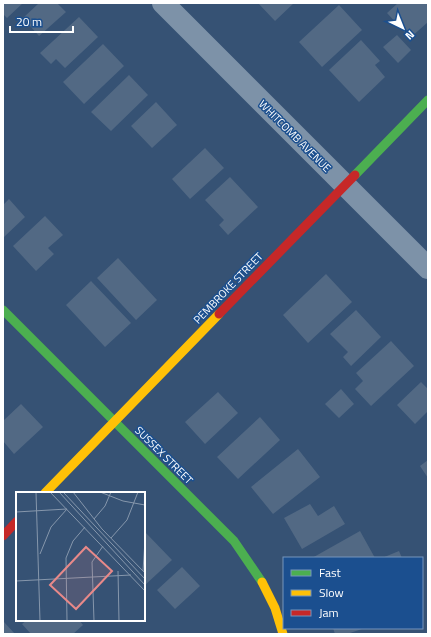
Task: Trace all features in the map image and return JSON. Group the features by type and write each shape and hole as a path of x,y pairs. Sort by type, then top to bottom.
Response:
{"street":[{"name":"WHITCOMB AVENUE","path":"163,3 344,186 428,268"},
{"name":"PEMBROKE STREET","path":"46,492 428,100"},
{"name":"SUSSEX STREET","path":"3,310 229,536 248,558 260,576 276,609 283,634"},
{"path":"3,536 16,522"}],"building":[{"path":"3,3 23,3 7,18 3,14"},
{"path":"39,3 57,3 66,12 39,36 23,18"},
{"path":"258,3 294,3 275,21"},
{"path":"398,3 428,3 428,22 410,38 387,13"},
{"path":"339,5 362,30 322,67 299,42"},
{"path":"79,17 98,37 65,68 56,59 51,64 40,53"},
{"path":"397,35 411,50 398,63 383,47"},
{"path":"361,40 380,61 375,65 385,77 359,102 329,70"},
{"path":"103,44 124,66 84,104 63,82"},
{"path":"129,75 148,95 111,131 91,112"},
{"path":"156,102 177,125 152,148 131,126"},
{"path":"205,148 224,168 190,199 172,179"},
{"path":"230,177 258,207 228,235 219,225 224,220 205,200"},
{"path":"9,199 25,217 4,237 3,205"},
{"path":"45,216 63,235 48,248 54,254 36,271 13,246"},
{"path":"118,258 157,300 136,320 97,278"},
{"path":"326,274 352,302 308,343 283,315"},
{"path":"91,281 131,323 105,347 66,305"},
{"path":"356,310 381,337 351,366 343,357 348,352 330,334"},
{"path":"391,341 414,366 371,406 355,389 363,381 356,373"},
{"path":"421,382 428,389 428,411 415,424 397,405"},
{"path":"341,389 354,404 339,418 325,404"},
{"path":"218,392 238,413 205,444 185,422"},
{"path":"21,404 43,427 14,454 3,441 3,421"},
{"path":"260,417 280,440 238,479 217,457"},
{"path":"298,449 320,477 273,514 251,487"},
{"path":"428,460 428,478 420,466"},
{"path":"310,504 318,516 334,506 345,524 302,549 284,518"},
{"path":"360,531 374,557 314,557"},
{"path":"145,532 172,560 145,585"},
{"path":"399,551 402,557 384,557"},
{"path":"182,567 200,586 175,609 157,590"},
{"path":"26,621 80,621 83,625 73,634 31,634 22,624"},
{"path":"4,622 15,634 3,634"},
{"path":"333,629 362,629 347,634 335,634"}],"traffic: fast":[{"path":"355,175 428,100"},
{"path":"3,310 234,541 262,582"}],"traffic: slow":[{"path":"46,492 219,314"},
{"path":"262,582 275,608 283,634"}],"traffic: jam":[{"path":"219,314 355,175"},
{"path":"3,536 16,522"}]}
